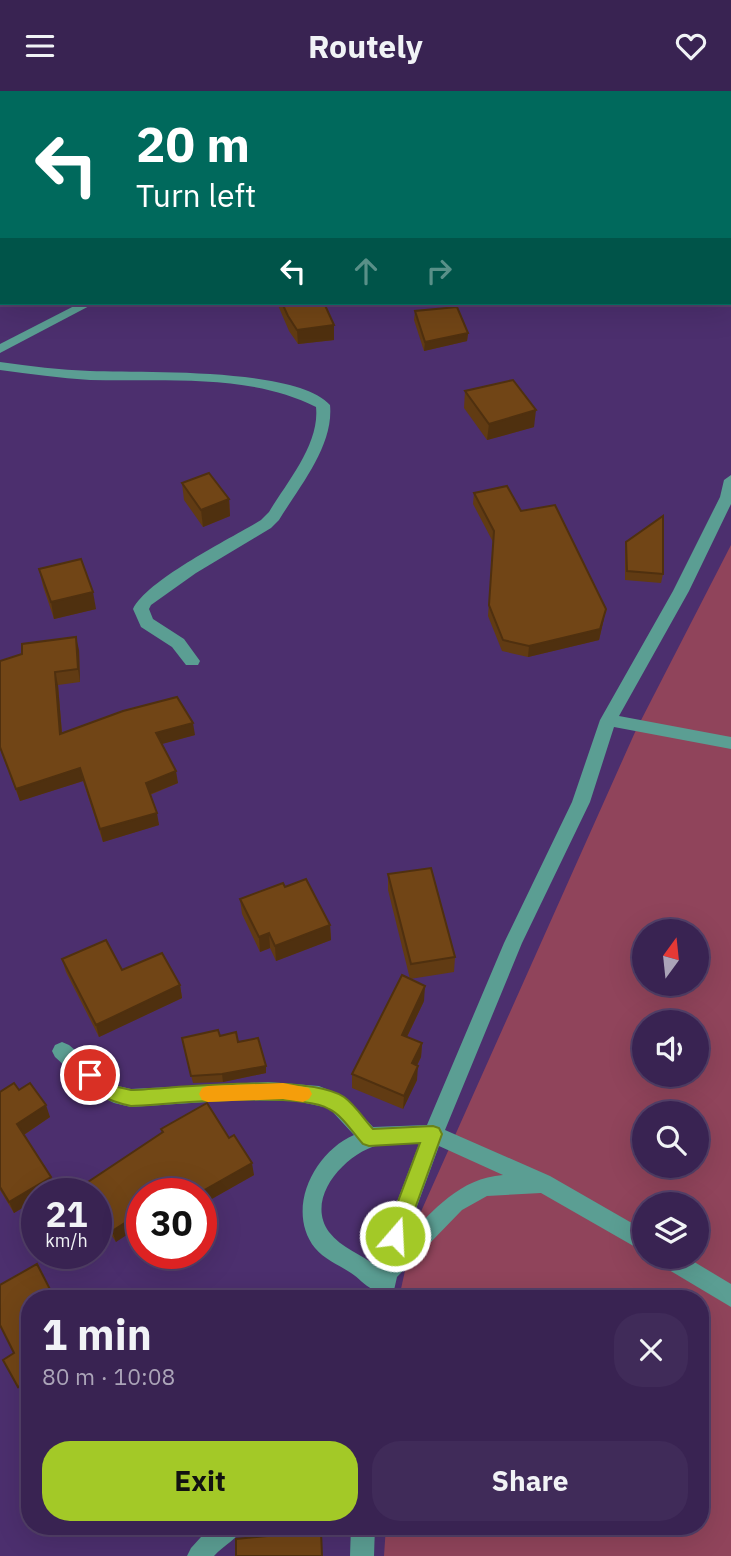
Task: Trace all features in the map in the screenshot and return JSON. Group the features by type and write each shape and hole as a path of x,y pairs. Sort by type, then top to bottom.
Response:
{"street":[{"path":"0,349 85,305"},
{"path":"0,366 65,374 256,385 295,391 323,405 325,419 319,435 274,516 266,524 152,596 141,609 147,623 178,643 192,661"},
{"path":"382,1290 395,1236 433,1134 513,943 581,802 608,720 681,591 727,497 731,480"},
{"path":"608,720 731,743"},
{"path":"62,1052 114,1094 131,1098 283,1091 315,1095 337,1103 369,1137"},
{"path":"543,1183 484,1186 455,1202 385,1274 374,1279 366,1268 328,1248 317,1233 313,1219 312,1202 315,1193 341,1151 369,1137 433,1134 543,1183 632,1235"},
{"path":"687,1269 731,1296"},
{"path":"199,1556 219,1535"},
{"path":"362,1556 363,1535"}],"shaded area":[{"path":"731,545 731,1556 384,1556 385,1535 709,1535 709,1290 401,1290 415,1225 636,730"}],"building":[{"path":"283,305 325,305 334,325 297,330"},
{"path":"457,307 468,333 425,342 415,311"},
{"path":"513,380 536,410 489,424 465,391"},
{"path":"209,473 229,499 201,510 182,483"},
{"path":"507,486 521,511 555,505 606,609 600,629 529,646 503,640 489,605 494,531 474,493"},
{"path":"663,516 663,574 627,571 626,542"},
{"path":"81,559 93,592 51,602 39,569"},
{"path":"76,637 78,669 55,672 60,734 123,711 177,697 193,723 156,733 176,771 146,783 157,813 100,829 80,768 16,789 0,747 0,661 22,654 22,644"},
{"path":"431,868 455,957 411,964 388,874"},
{"path":"306,879 330,925 275,946 269,933 259,937 240,899 283,883 285,887"},
{"path":"106,940 122,970 162,953 180,985 96,1025 62,959"},
{"path":"402,975 425,986 402,1035 422,1043 412,1063 418,1066 404,1096 352,1074"},
{"path":"218,1030 220,1036 236,1032 238,1042 258,1038 266,1066 222,1074 191,1076 182,1038"},
{"path":"14,1083 19,1090 30,1083 46,1105 17,1124 51,1177 21,1178 21,1195 9,1202 0,1187 0,1092"},
{"path":"207,1103 229,1138 234,1135 252,1163 217,1183 217,1178 126,1178 126,1222 112,1231 112,1178 94,1178 163,1132 161,1129"},
{"path":"28,1269 40,1269 50,1290 21,1290 21,1385 18,1387 3,1360 14,1353 0,1325 0,1285"},
{"path":"321,1535 322,1556 236,1556 236,1539"}],"slow traffic":[{"path":"208,1094 283,1091 303,1094"}],"route":[{"path":"90,1075 103,1088 131,1098 283,1091 315,1095 337,1103 369,1137 433,1134 395,1236"}]}
